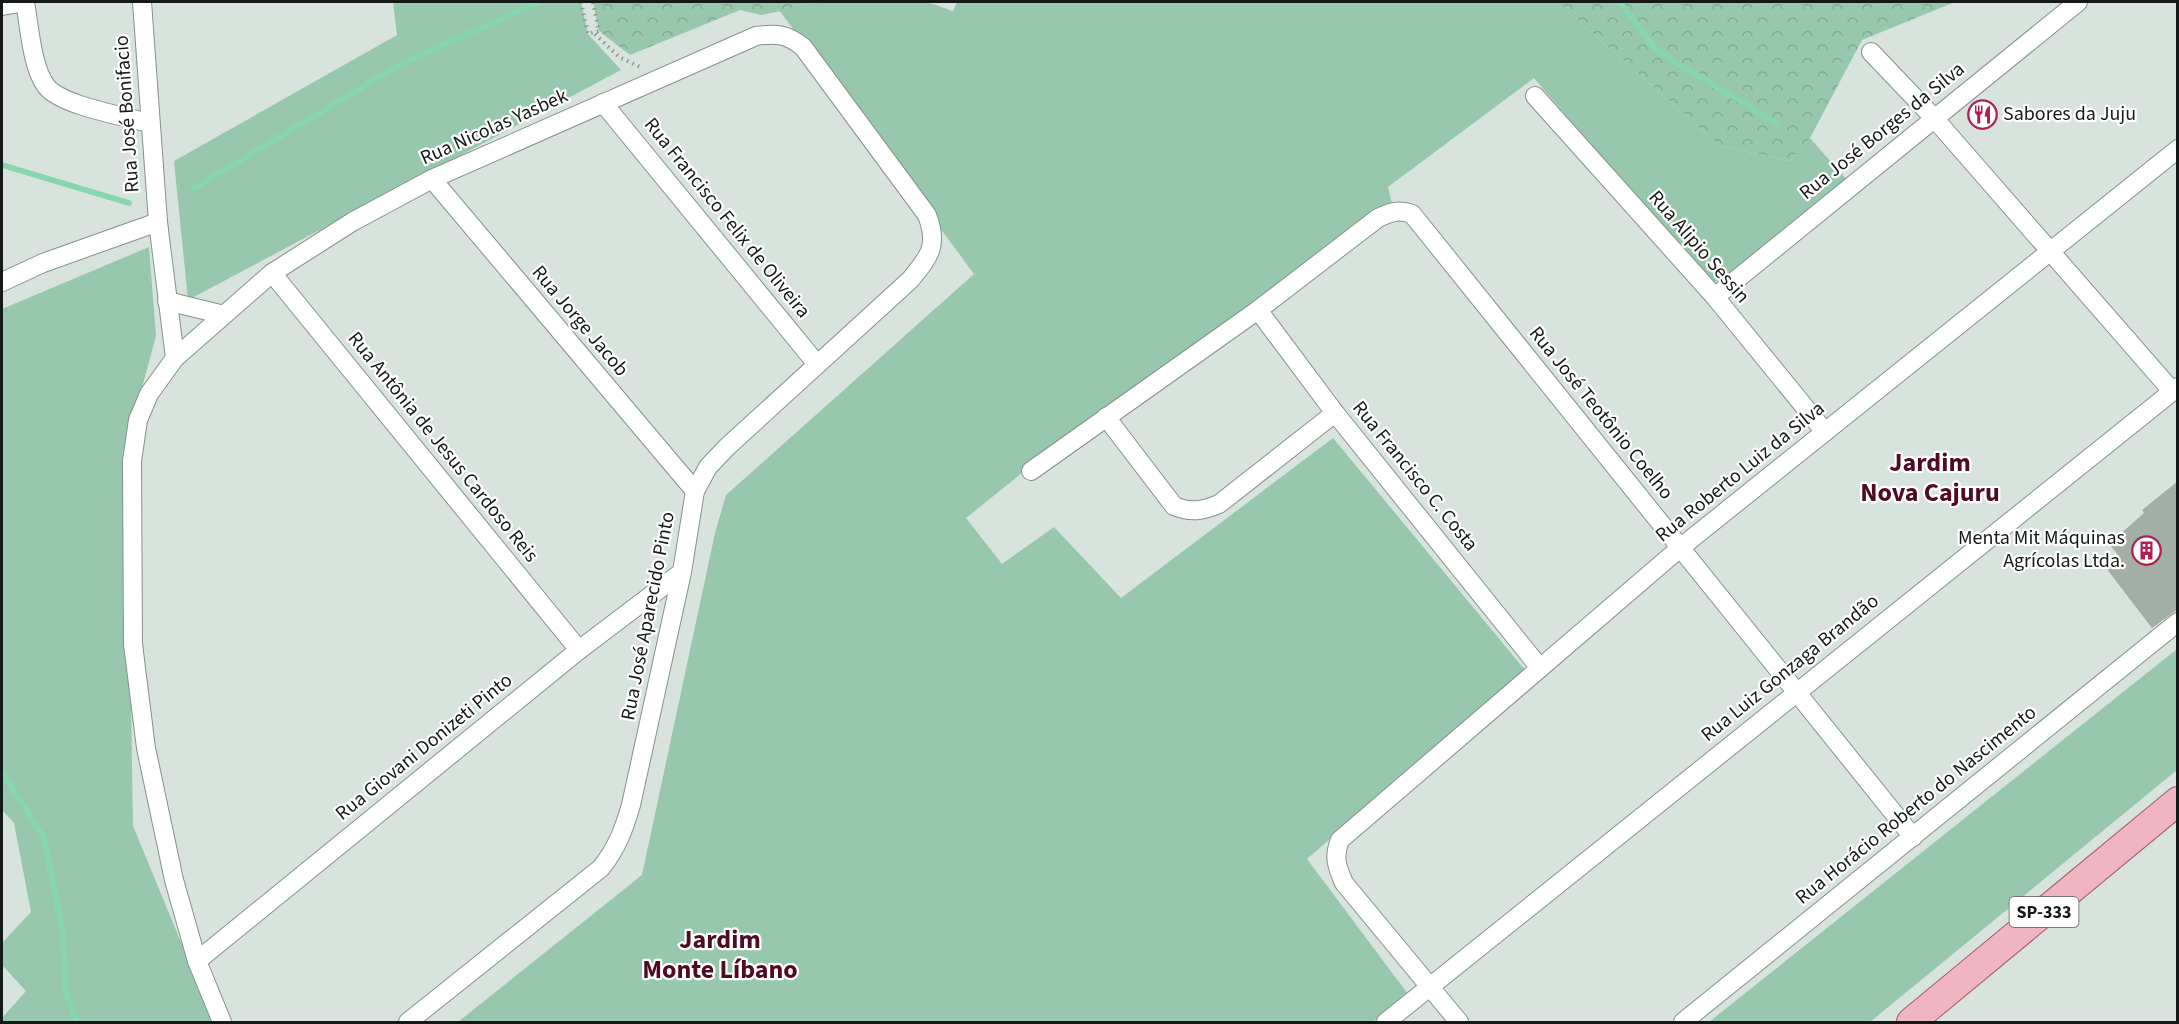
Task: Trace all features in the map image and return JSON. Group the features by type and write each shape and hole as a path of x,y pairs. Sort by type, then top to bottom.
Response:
{"main road":[{"name":"SP-333","path":"1911,1023 2178,801"}],"street":[{"path":"2,6 25,2 38,71 46,87 66,99 149,123"},
{"name":"Rua José Bonifacio","path":"142,2 158,222 175,358"},
{"name":"Rua José Borges da Silva","path":"1715,297 2078,2"},
{"name":"Rua Nicolas Yasbek","path":"222,1023 197,961 174,880 146,748 133,644 132,460 138,420 149,394 175,358 272,273 352,222 432,179 756,36 775,33 789,36 804,46 927,215"},
{"path":"1871,52 1934,118 2050,253 2175,389"},
{"name":"Rua Alipio Sessin","path":"1534,96 1715,297 1825,432"},
{"name":"Rua Francisco Felix de Oliveira","path":"603,103 816,363"},
{"name":"Rua Roberto Luiz da Silva","path":"1431,986 1344,883 1336,867 1335,851 1340,840 1680,548 2178,149"},
{"name":"Rua Jorge Jacob","path":"432,179 695,491"},
{"name":"Rua José Teotônio Coelho","path":"1258,309 1378,218 1403,210 1412,214 1913,837"},
{"name":"Rua José Aparecido Pinto","path":"408,1023 601,868 614,852 623,835 631,806 682,572 695,491 708,467 727,447 816,363 910,280 929,257 933,242 927,215"},
{"path":"2,282 44,263 158,222"},
{"name":"Rua Antônia de Jesus Cardoso Reis","path":"272,273 579,650"},
{"path":"167,302 224,315"},
{"path":"1031,471 1258,309"},
{"name":"Rua Francisco C. Costa","path":"1258,309 1335,413 1540,668"},
{"name":"Rua Luiz Gonzaga Brandão","path":"1386,1023 2175,389"},
{"path":"1106,417 1174,506 1188,511 1203,511 1219,504 1335,413"},
{"name":"Rua Giovani Donizeti Pinto","path":"197,961 579,650 682,572"},
{"name":"Rua Horácio Roberto do Nascimento","path":"1683,1023 2178,622"},
{"path":"1431,986 1459,1023"}],"path":[{"path":"581,2 588,34 599,32 593,2"},
{"path":"595,34 619,57 648,70 657,78"}],"green space":[{"path":"393,2 581,2 588,34 621,70 188,300 174,161 397,35"},
{"path":"593,2 828,2 761,15 740,10 630,55 599,31"},
{"path":"824,2 927,2 953,11 957,2 1557,2 1720,146 1790,161 1810,138 1847,180 1730,280 1709,282 1534,78 1388,187 1392,203 1093,416 966,518 1002,564 1054,527 1121,598 1333,438 1525,670 1307,859 1408,994 1373,1022 458,1022 642,875 715,533 726,495 974,274 779,10"},
{"path":"1557,2 1955,2 1862,40 1810,138 1790,161 1720,146"},
{"path":"149,247 156,336 127,443 133,826 214,1022 2,1022 2,1018 26,991 2,965 2,943 31,912 14,823 2,810 2,309"},
{"path":"2177,649 2177,770 1870,1022 1709,1022"}],"building":[{"name":"Menta Mit Máquinas Agrícolas Ltda.","path":"2178,481 2178,609 2152,628 2106,568 2119,556 2109,544 2144,513 2142,510"}],"waterway":[{"path":"194,188 399,65 539,2"},
{"path":"1620,2 1657,51 1777,123"},
{"path":"2,165 129,203"},
{"path":"2,772 44,838 63,933 66,995 78,1022"}],"place":[{"name":"Sabores da Juju","path":"1982,114"},
{"name":"Menta Mit Máquinas Agrícolas Ltda.","path":"2146,550"}],"district":[{"name":"Jardim Nova Cajuru","path":"1930,477"},
{"name":"Jardim Monte Líbano","path":"720,954"}]}
